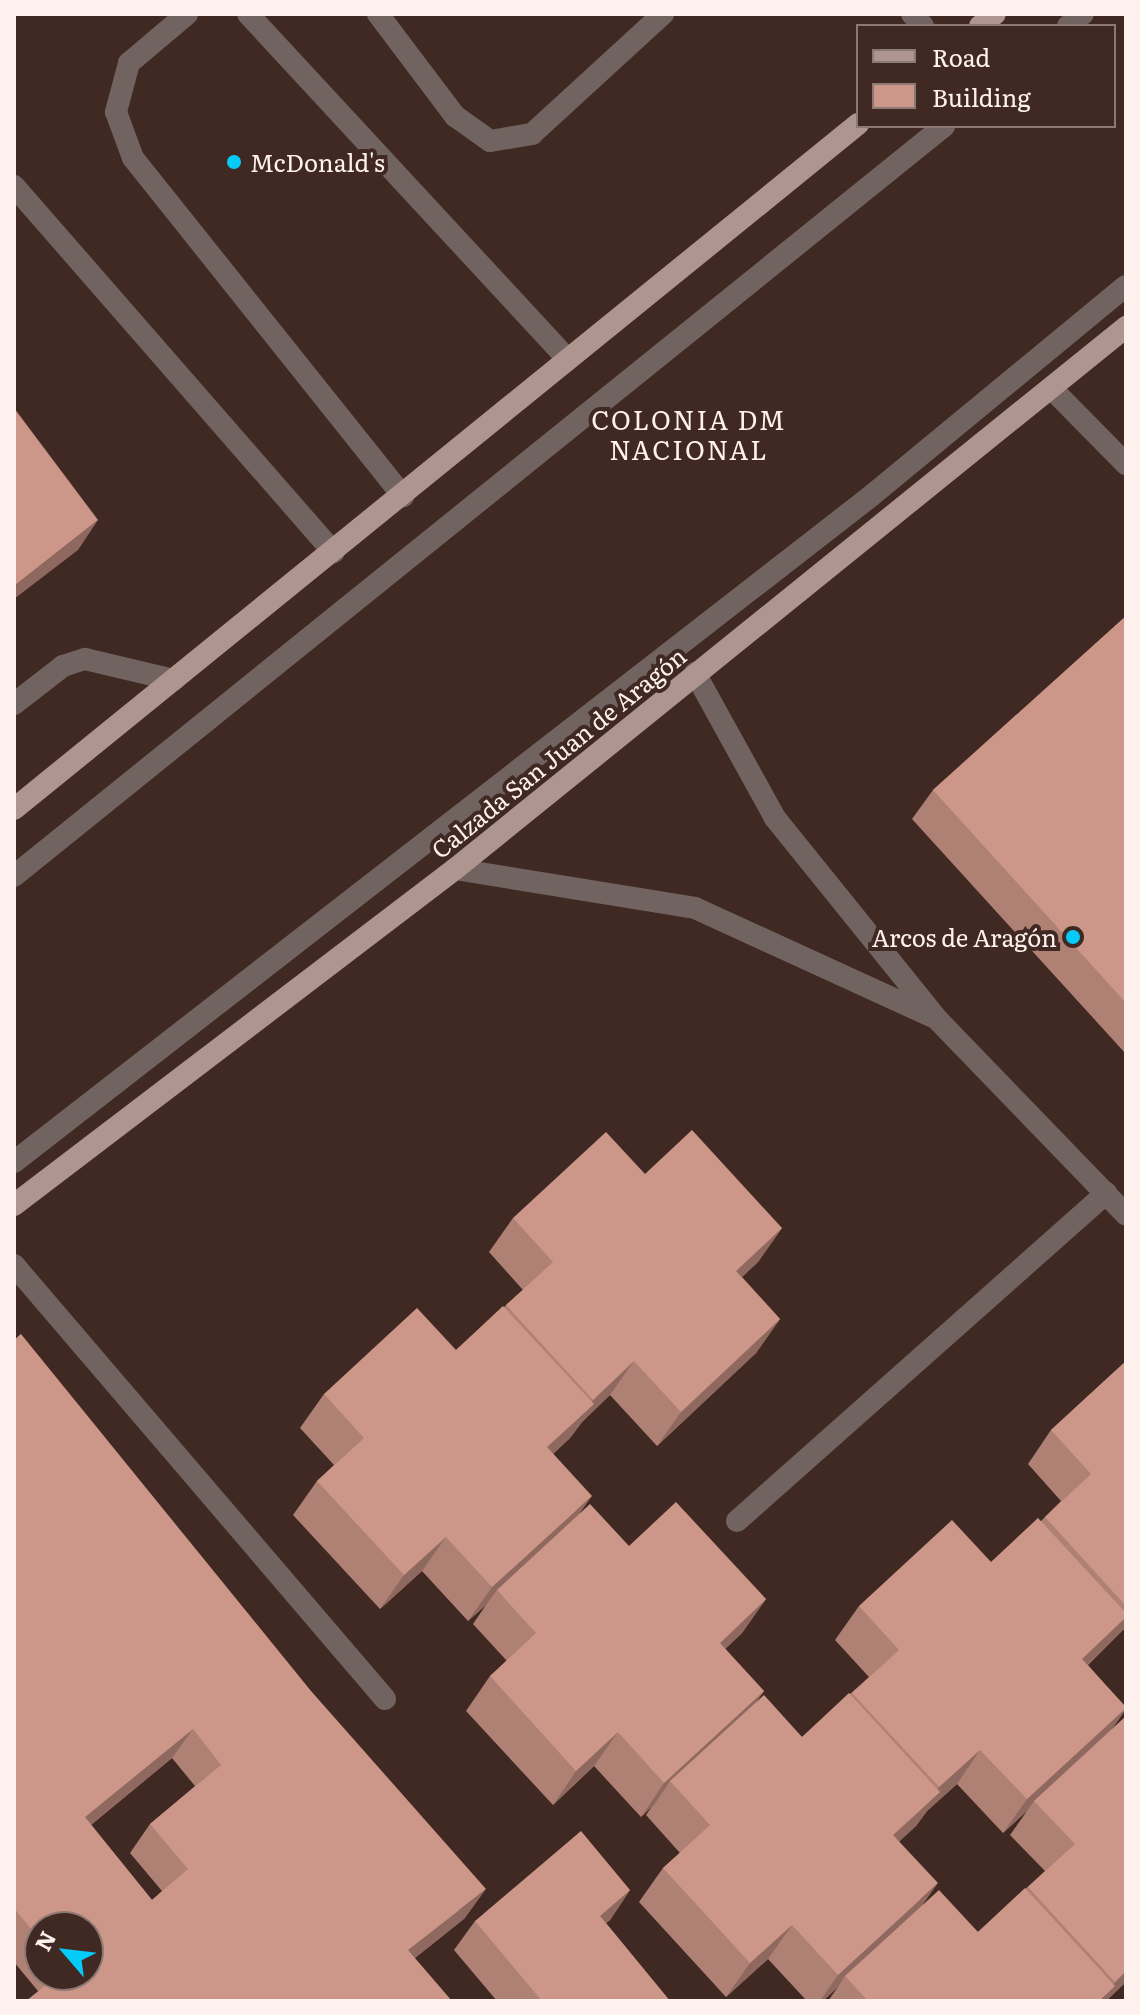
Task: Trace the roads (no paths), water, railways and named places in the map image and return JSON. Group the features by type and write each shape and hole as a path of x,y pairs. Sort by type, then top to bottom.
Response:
{"main road":[{"path":"14,809 856,126"},
{"name":"Calzada San Juan de Aragón","path":"14,1205 455,869 1126,327"}],"street":[{"path":"187,14 129,63 116,112 133,158 403,496"},
{"path":"248,14 567,359"},
{"path":"378,14 455,116 490,141 532,134 663,14"},
{"path":"14,876 942,128"},
{"path":"14,186 333,552"},
{"path":"14,1162 858,506 1126,286"},
{"path":"1051,388 1126,464"},
{"path":"14,704 63,666 85,659 174,680"},
{"path":"695,673 775,818 937,1019 1126,1215"},
{"path":"455,869 695,908 937,1019"},
{"path":"737,1521 1106,1193"},
{"path":"14,1265 385,1699"}],"place":[{"name":"McDonald's","path":"234,162"},
{"name":"Arcos de Aragón","path":"1073,937"}],"district":[{"name":"COLONIA DM NACIONAL","path":"689,434"}]}
